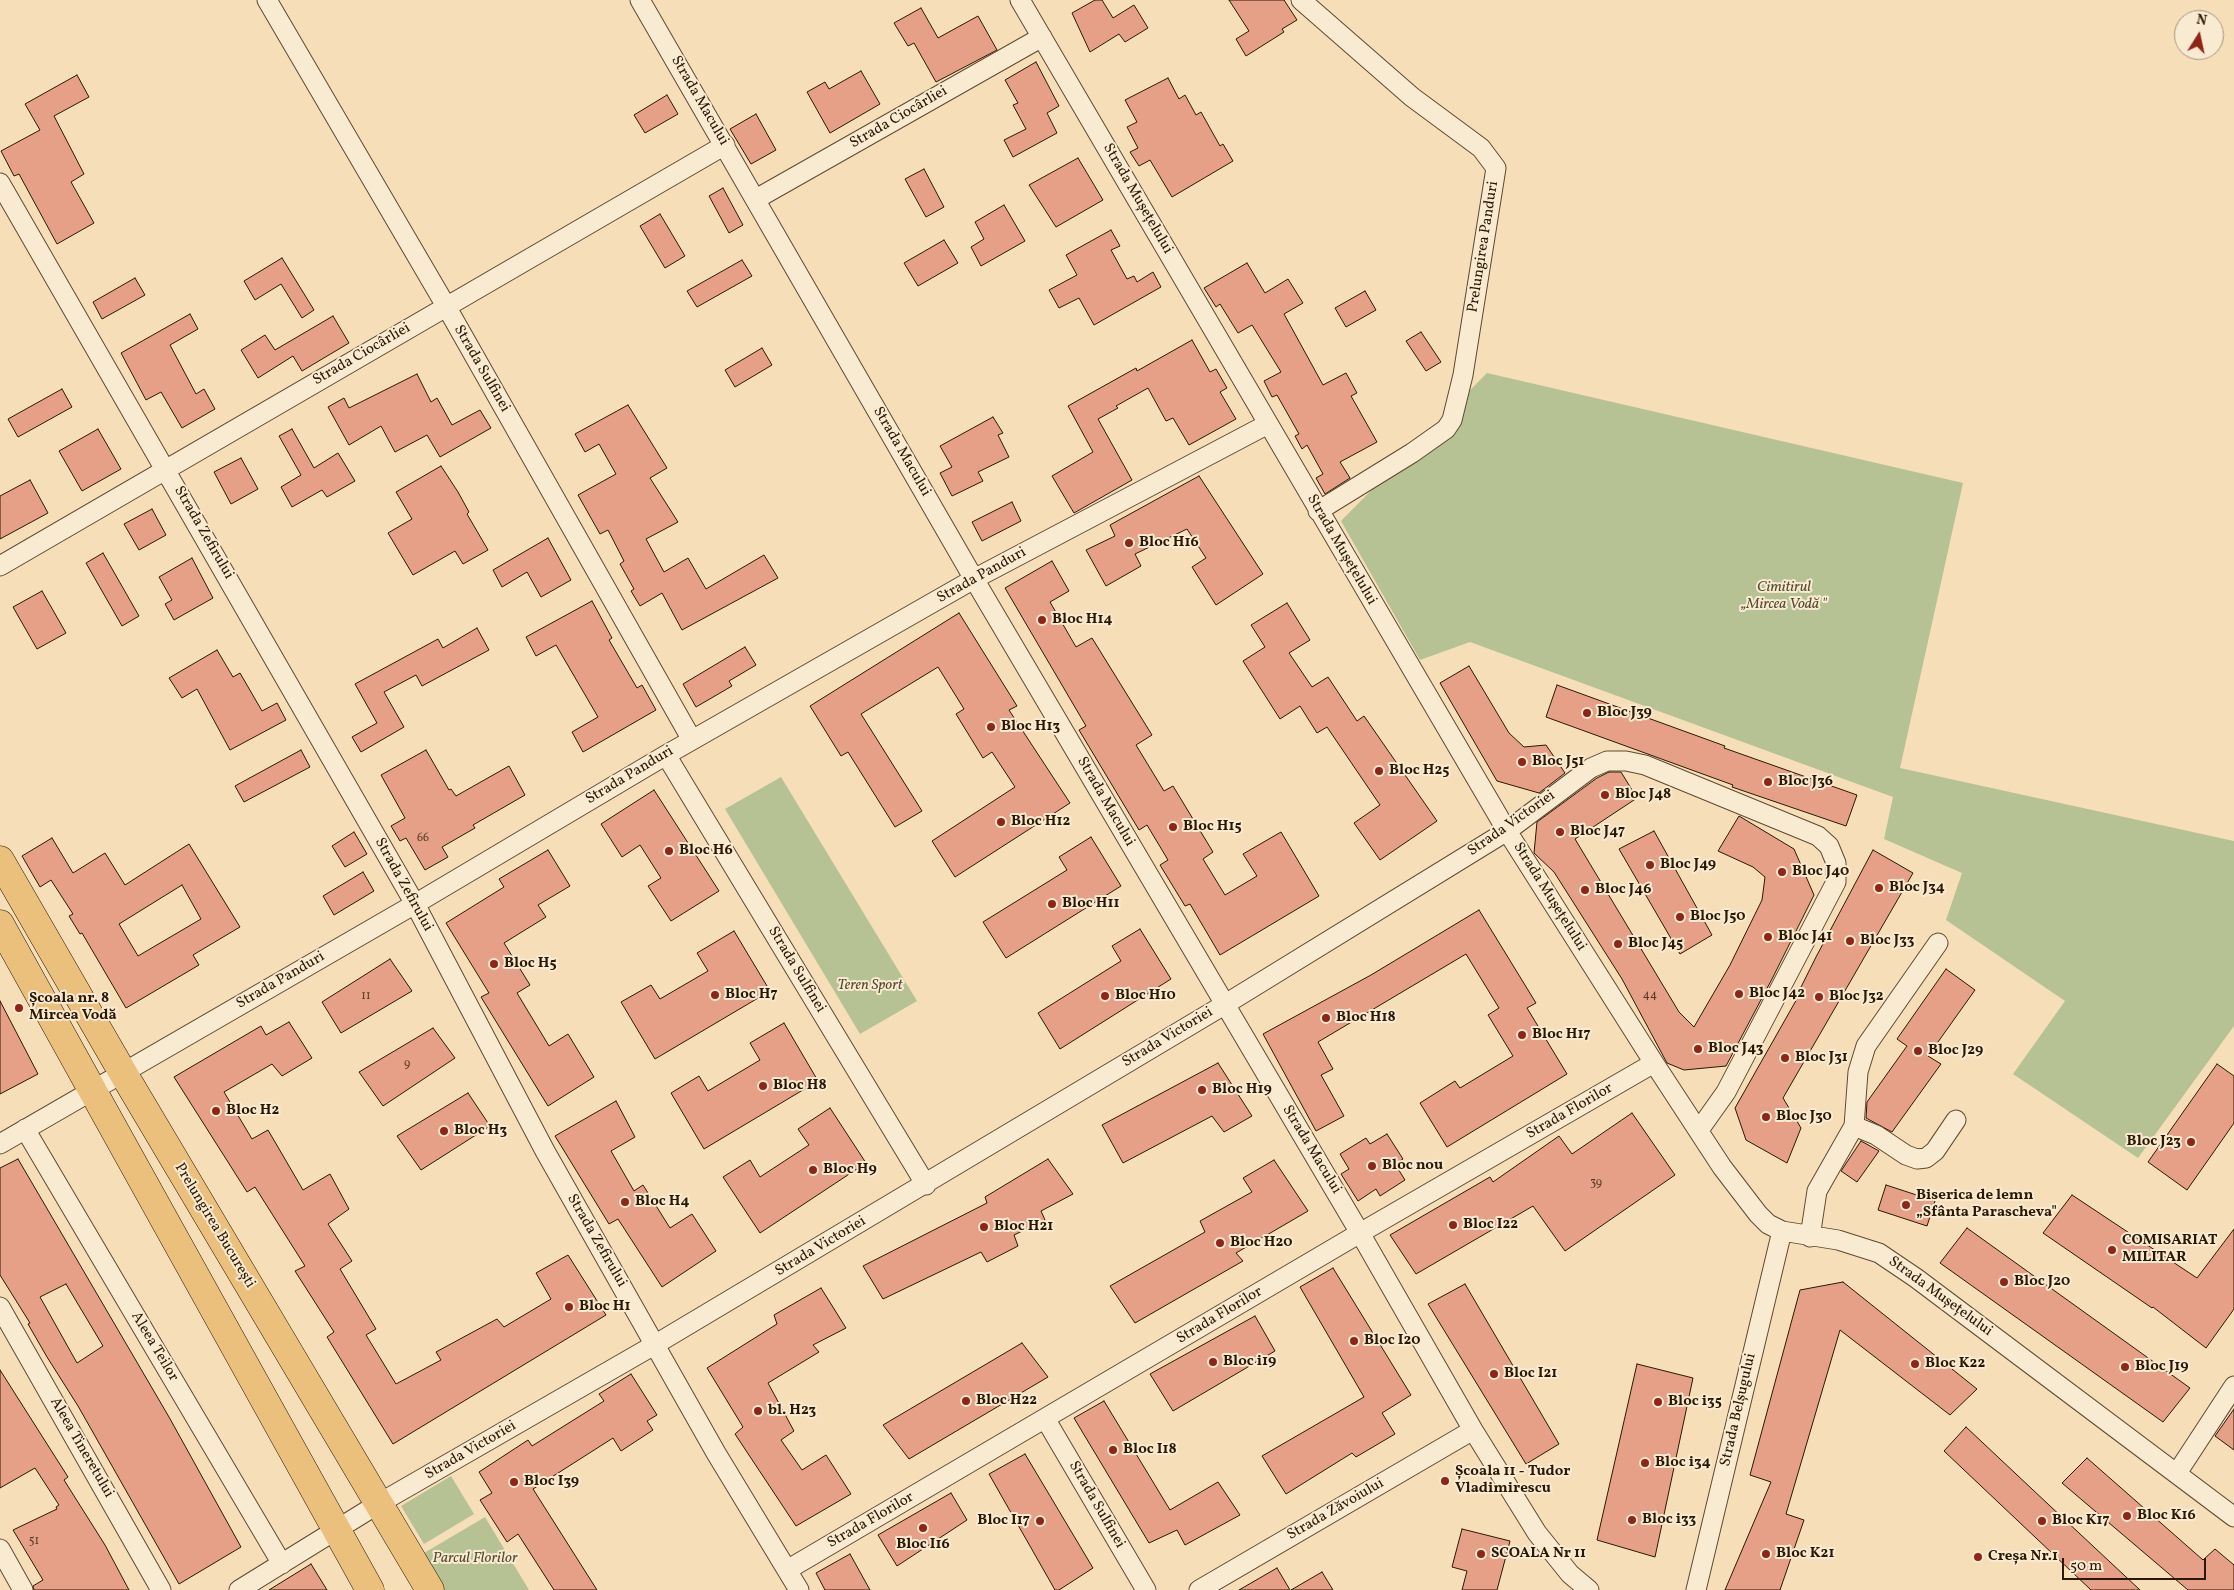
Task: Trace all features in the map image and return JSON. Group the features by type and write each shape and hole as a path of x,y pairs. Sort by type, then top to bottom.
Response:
{"main road":[{"name":"Prelungirea București","path":"0,860 123,1073 430,1590"},
{"path":"0,924 370,1590"}],"street":[{"name":"Strada Sulfinei","path":"267,0 446,306 692,740"},
{"name":"Strada Macului","path":"640,0 974,579 1360,1233 1473,1430 1568,1582 1589,1590"},
{"name":"Strada Mușețelului","path":"1020,0 1507,831 1722,1167 1758,1214 1768,1224 1782,1231 1838,1240 1878,1253 1924,1284 2234,1517"},
{"name":"Prelungirea Panduri","path":"1301,0 1412,97 1481,148 1492,159 1496,168 1463,375 1452,420 1446,429 1412,454 1318,511"},
{"name":"Strada Ciocârliei","path":"756,199 1042,37"},
{"name":"Strada Ciocârliei","path":"0,566 725,146"},
{"name":"Strada Zefirului","path":"0,183 167,469 415,904 545,1151 716,1453 799,1590"},
{"name":"Strada Panduri","path":"0,1144 415,904 666,755 974,579 1268,424"},
{"name":"Strada Sulfinei","path":"666,755 926,1185"},
{"name":"Strada Victoriei","path":"239,1590 378,1504 656,1344 926,1185 1224,1005 1507,831 1591,768 1607,761 1626,761 1645,765 1818,836 1829,846 1836,863 1836,882 1726,1092 1699,1130"},
{"path":"1810,1237 1817,1191 1854,1126 1858,1072 1866,1046 1938,942"},
{"name":"Strada Florilor","path":"787,1570 1046,1420 1360,1233 1654,1063"},
{"path":"1854,1126 1876,1135 1906,1155 1917,1159 1926,1158 1935,1151 1956,1120"},
{"name":"Aleea Teilor","path":"25,1130 282,1564"},
{"name":"Strada Belșugului","path":"1696,1590 1782,1231"},
{"name":"Aleea Tineretului","path":"0,1307 161,1590"},
{"path":"2177,1473 2234,1386"},
{"name":"Strada Sulfinei","path":"1046,1420 1146,1590"},
{"name":"Strada Zăvoiului","path":"1199,1590 1473,1430"},
{"path":"0,1549 23,1590"}],"green space":[{"name":"Cimitirul „Mircea Vodă \"","path":"1487,373 1963,483 1900,768 2234,841 2234,1026 2138,1158 2013,1074 2065,1001 1946,920 1962,873 1884,839 1893,797 1470,642 1420,660 1341,521"},
{"name":"Teren Sport","path":"781,777 917,1001 860,1034 725,809"},
{"name":"Parcul Florilor","path":"451,1476 474,1514 424,1544 401,1506"},
{"name":"Parcul Florilor","path":"485,1517 529,1590 439,1590 419,1556"}],"building":[{"path":"1095,0 1102,0 1113,18 1134,5 1148,28 1125,42 1119,34 1090,52 1072,13"},
{"path":"1229,0 1284,0 1297,20 1282,29 1284,32 1246,56 1236,39 1249,31"},
{"path":"921,8 938,38 978,16 997,50 936,82 914,43 908,46 894,23"},
{"path":"1036,62 1059,106 1047,113 1057,133 1013,157 1004,140 1026,129 1013,105 1018,103 1005,80"},
{"path":"861,71 880,104 830,133 807,92 825,82 829,89"},
{"path":"77,75 89,97 54,116 84,174 71,182 94,223 57,244 19,174 14,176 1,151 40,130 25,104"},
{"path":"1168,78 1179,99 1185,95 1196,115 1201,112 1220,146 1223,144 1233,161 1172,197 1150,160 1139,166 1130,152 1138,148 1127,127 1137,122 1125,100"},
{"path":"667,95 678,114 645,133 634,115"},
{"path":"756,114 776,150 751,164 730,129"},
{"path":"1078,158 1103,200 1056,227 1029,185"},
{"path":"924,169 944,207 926,217 905,179"},
{"path":"723,188 743,225 729,233 709,196"},
{"path":"1004,205 1025,241 981,266 971,247 984,239 975,222"},
{"path":"660,214 685,256 665,268 640,226"},
{"path":"1111,230 1120,246 1111,250 1127,279 1134,276 1137,282 1153,272 1161,287 1094,325 1079,298 1059,308 1049,290 1077,275 1066,255"},
{"path":"944,240 958,263 918,286 904,263"},
{"path":"282,258 314,310 302,318 281,284 255,300 244,281"},
{"path":"742,260 752,276 697,307 687,291"},
{"path":"1247,263 1265,293 1288,279 1303,303 1284,314 1323,385 1346,373 1357,393 1351,396 1377,442 1340,462 1350,478 1325,494 1316,478 1323,474 1307,445 1302,449 1295,436 1299,434 1277,395 1272,397 1264,381 1281,372 1252,325 1238,333 1220,304 1216,307 1204,288"},
{"path":"135,278 145,295 102,319 93,302"},
{"path":"1365,291 1376,310 1346,327 1335,308"},
{"path":"190,314 198,329 170,345 196,394 204,389 215,409 182,428 161,392 146,400 121,353"},
{"path":"333,316 349,343 302,371 293,356 258,378 241,350 265,335 275,350"},
{"path":"1421,332 1441,362 1426,371 1406,341"},
{"path":"1192,340 1210,372 1216,369 1227,388 1220,392 1236,419 1189,445 1173,418 1166,421 1148,388 1116,406 1118,408 1098,419 1132,480 1074,513 1052,476 1093,452 1068,406 1136,368 1137,371"},
{"path":"762,348 772,365 735,387 725,370"},
{"path":"417,374 431,402 437,398 452,425 480,410 491,428 440,457 427,435 395,452 381,426 349,445 328,407 344,398 349,408"},
{"path":"62,389 72,407 18,437 8,419"},
{"path":"628,405 667,468 650,478 678,522 646,539 664,572 688,558 706,589 764,555 778,578 682,630 662,593 640,606 631,591 634,589 620,564 624,561 608,530 600,534 578,495 616,474 599,444 585,452 575,434"},
{"path":"993,417 1003,433 998,435 1009,457 978,472 983,481 952,496 940,473 952,467 940,446"},
{"path":"98,429 121,469 82,491 59,451"},
{"path":"292,429 314,468 338,453 355,481 327,497 322,490 292,507 281,487 301,475 279,436"},
{"path":"241,458 258,489 231,504 214,472"},
{"path":"441,466 458,492 469,512 467,514 488,550 463,564 455,551 413,575 388,533 412,519 396,492"},
{"name":"Bloc H16","path":"1199,476 1263,574 1216,605 1192,567 1206,558 1187,529 1135,554 1141,566 1106,586 1086,550 1115,536 1110,525"},
{"path":"30,480 48,513 0,539 0,496"},
{"path":"1012,502 1021,521 982,541 972,522"},
{"path":"152,509 166,535 139,550 124,524"},
{"path":"548,538 571,580 541,597 527,572 502,587 493,570"},
{"path":"103,553 139,616 122,626 86,563"},
{"path":"192,558 213,598 174,620 165,604 172,600 159,577"},
{"name":"Bloc H15","path":"1052,561 1069,591 1050,602 1076,647 1092,638 1152,735 1136,745 1164,791 1173,786 1213,852 1203,859 1225,895 1257,876 1243,854 1281,832 1319,896 1220,955 1190,904 1185,906 1160,865 1168,860 1147,825 1139,830 1079,730 1086,726 1005,588"},
{"path":"42,591 66,633 37,649 13,607"},
{"path":"592,601 612,638 609,640 637,688 642,685 656,710 583,752 572,732 598,717 556,645 536,656 526,637"},
{"path":"1287,603 1310,640 1289,653 1312,687 1328,677 1357,721 1364,716 1437,821 1380,860 1354,823 1380,805 1327,727 1317,733 1300,706 1280,719 1243,661 1265,647 1251,625"},
{"name":"Bloc H13","path":"959,613 1017,706 1009,710 1070,803 955,877 932,841 1015,787 992,752 983,758 956,714 964,709 938,667 861,714 922,811 895,827 848,752 841,756 810,706"},
{"path":"477,628 489,650 422,686 416,675 384,692 404,727 361,752 352,737 377,723 355,684 438,639 443,648"},
{"path":"745,647 756,665 729,681 732,686 696,707 683,684"},
{"path":"217,650 233,677 240,673 262,711 277,703 286,720 230,750 197,689 182,698 169,678"},
{"path":"1469,666 1509,733 1524,747 1546,745 1565,773 1539,793 1497,781 1440,683"},
{"path":"1557,685 1725,746 1724,748 1857,795 1846,826 1732,787 1733,785 1546,717"},
{"path":"301,750 310,767 244,802 235,786"},
{"path":"426,750 449,790 451,789 456,796 509,766 525,795 473,825 475,828 442,847 448,857 425,870 406,838 400,841 391,826 405,818 381,775"},
{"path":"1609,772 1621,772 1637,798 1575,839 1679,1012 1694,1027 1730,965 1762,900 1765,877 1753,867 1718,851 1739,816 1794,849 1814,895 1726,1066 1684,1070 1667,1063 1622,979 1554,872 1534,853 1537,822 1597,778"},
{"name":"Bloc H6","path":"654,790 719,891 671,921 648,886 661,878 640,845 622,857 601,824"},
{"path":"1654,831 1712,935 1680,954 1619,849"},
{"path":"354,832 367,854 345,867 332,846"},
{"name":"Bloc H11","path":"1091,837 1121,886 1006,958 983,922 1067,870 1059,857"},
{"path":"52,838 73,873 105,853 125,885 189,844 240,927 193,955 199,965 126,1008 82,933 80,934 69,916 73,914 51,880 40,887 22,856","holes":["182,885 201,919 138,956 119,924"]},
{"name":"Bloc H5","path":"548,850 570,886 538,905 546,917 504,943 530,985 517,993 549,1046 568,1034 594,1077 548,1106 481,997 489,993 446,923 504,887 499,879"},
{"path":"1873,850 1913,873 1783,1098 1801,1128 1787,1163 1746,1140 1735,1108 1802,990 1800,989 1816,957"},
{"path":"363,872 374,891 334,915 323,896"},
{"name":"Bloc H17","path":"1479,910 1536,1003 1527,1008 1567,1074 1447,1147 1420,1103 1455,1081 1460,1088 1513,1056 1488,1015 1499,1008 1466,954 1318,1042 1333,1069 1321,1075 1344,1116 1316,1131 1263,1034 1371,975"},
{"name":"Bloc H10","path":"1140,929 1171,979 1060,1049 1038,1013 1121,961 1112,946"},
{"name":"Bloc H7","path":"734,931 770,991 655,1059 621,1002 651,985 660,999 708,971 697,953"},
{"path":"390,959 412,991 341,1033 322,1002"},
{"name":"Bloc J29","path":"1946,969 1975,990 1928,1056 1941,1064 1892,1132 1866,1118 1867,1102 1907,1046 1897,1039"},
{"path":"0,1001 38,1074 0,1094"},
{"name":"Bloc H1","path":"289,1022 312,1058 282,1076 272,1064 224,1092 252,1139 268,1130 303,1190 330,1174 349,1209 328,1224 352,1261 340,1269 376,1329 366,1335 396,1384 441,1360 436,1352 497,1319 504,1327 551,1299 536,1273 568,1255 606,1315 393,1444 327,1337 334,1332 295,1271 305,1266 255,1187 247,1192 174,1077 261,1026 266,1035"},
{"name":"Bloc H8","path":"784,1023 818,1081 704,1149 671,1093 699,1076 708,1091 760,1060 750,1043"},
{"path":"433,1028 455,1058 383,1106 359,1072"},
{"name":"Bloc H19","path":"1218,1063 1252,1116 1224,1132 1212,1116 1123,1163 1102,1125"},
{"name":"Bloc J23","path":"2217,1064 2234,1076 2234,1123 2187,1190 2148,1162"},
{"name":"Bloc H3","path":"468,1093 490,1126 421,1170 397,1136"},
{"name":"Bloc H4","path":"616,1101 635,1137 611,1151 634,1191 643,1185 670,1228 692,1214 716,1251 662,1287 618,1219 609,1224 555,1136"},
{"name":"Bloc H9","path":"830,1108 866,1163 760,1233 723,1177 750,1160 760,1177 809,1145 798,1129"},
{"path":"1632,1113 1675,1175 1565,1251 1533,1206 1416,1274 1390,1235 1490,1177 1493,1182 1559,1136 1572,1154"},
{"name":"Bloc nou","path":"1387,1134 1403,1159 1395,1164 1405,1180 1380,1196 1376,1189 1358,1201 1341,1174 1349,1169 1340,1154 1366,1138 1370,1144"},
{"path":"1861,1141 1879,1151 1857,1182 1841,1171"},
{"path":"18,1159 169,1417 241,1547 179,1584 78,1406 28,1324 30,1323 0,1275 0,1168","holes":["66,1284 103,1346 77,1363 40,1297"]},
{"name":"Bloc H21","path":"1048,1159 1073,1194 1041,1211 1045,1220 1014,1235 1018,1246 987,1262 981,1252 883,1299 863,1266 987,1203 985,1197"},
{"name":"Bloc H20","path":"1274,1160 1308,1211 1236,1253 1243,1261 1135,1323 1110,1286 1205,1232 1200,1221 1252,1192 1243,1178"},
{"name":"Biserica de lemn „Sfânta Parascheva\"","path":"1886,1185 1935,1201 1927,1226 1878,1210"},
{"path":"2072,1195 2197,1278 2234,1229 2234,1309 2206,1348 2153,1307 2043,1233"},
{"path":"1967,1228 2190,1388 2163,1422 1940,1263"},
{"name":"Bloc I20","path":"1333,1268 1411,1395 1382,1413 1395,1434 1356,1457 1352,1453 1286,1494 1262,1456 1364,1397 1300,1287"},
{"name":"Bloc K22","path":"1843,1282 1977,1389 1950,1415 1840,1330 1786,1514 1804,1520 1780,1590 1725,1590 1771,1482 1750,1475 1800,1290"},
{"name":"Bloc I21","path":"1465,1284 1559,1444 1526,1464 1428,1304"},
{"name":"bl. H23","path":"821,1288 846,1328 813,1345 819,1352 768,1383 794,1431 781,1440 802,1470 826,1455 851,1494 796,1526 735,1434 743,1427 707,1368 777,1324 774,1315"},
{"name":"Bloc i19","path":"1255,1316 1275,1351 1173,1411 1150,1374"},
{"name":"Bloc H22","path":"1022,1343 1048,1377 909,1459 883,1425"},
{"path":"1637,1364 1693,1378 1655,1557 1597,1540"},
{"path":"0,1370 68,1477 64,1480 105,1545 129,1590 34,1590 33,1586 43,1580 13,1530 57,1509 56,1507 59,1505 35,1468 0,1488"},
{"name":"Bloc I39","path":"631,1374 657,1415 647,1421 653,1430 621,1451 613,1438 533,1489 597,1590 554,1590 518,1534 507,1542 480,1500 492,1493 479,1472 528,1440 532,1446 604,1401 599,1394"},
{"name":"Bloc I18","path":"1104,1401 1170,1510 1218,1482 1240,1515 1185,1545 1177,1530 1149,1543 1074,1418"},
{"path":"2234,1409 2234,1450 2215,1436"},
{"name":"Bloc K17","path":"1966,1427 2140,1590 2091,1590 1944,1451"},
{"name":"Bloc I17","path":"1025,1454 1093,1568 1059,1590 1055,1590 989,1474"},
{"name":"Bloc K16","path":"2087,1458 2203,1560 2215,1549 2234,1565 2234,1590 2188,1590 2062,1483"},
{"name":"Bloc I16","path":"951,1493 967,1520 897,1566 878,1535"},
{"name":"SCOALA Nr 11","path":"1462,1529 1510,1541 1497,1590 1462,1590 1467,1571 1452,1567"},
{"path":"850,1554 870,1590 825,1590 816,1573"},
{"path":"311,1564 327,1590 269,1590"},
{"path":"1277,1568 1290,1590 1239,1590"},
{"path":"1322,1572 1333,1590 1291,1590"}],"place":[{"name":"Bloc H16","path":"1129,543"},
{"name":"Bloc H14","path":"1042,620"},
{"name":"Bloc J39","path":"1587,713"},
{"name":"Bloc H13","path":"991,727"},
{"name":"Bloc J51","path":"1522,762"},
{"name":"Bloc H25","path":"1379,771"},
{"name":"Bloc J36","path":"1768,782"},
{"name":"Bloc J48","path":"1605,795"},
{"name":"Bloc H12","path":"1001,822"},
{"name":"Bloc H15","path":"1173,827"},
{"name":"Bloc J47","path":"1560,832"},
{"name":"Bloc H6","path":"669,851"},
{"name":"Bloc J49","path":"1650,865"},
{"name":"Bloc J40","path":"1782,872"},
{"name":"Bloc J34","path":"1879,888"},
{"name":"Bloc J46","path":"1585,890"},
{"name":"Bloc H11","path":"1052,904"},
{"name":"Bloc J50","path":"1680,917"},
{"name":"Bloc J41","path":"1768,937"},
{"name":"Bloc J33","path":"1850,941"},
{"name":"Bloc J45","path":"1618,944"},
{"name":"Bloc H5","path":"494,964"},
{"name":"Bloc J42","path":"1739,994"},
{"name":"Bloc H7","path":"715,995"},
{"name":"Bloc H10","path":"1105,996"},
{"name":"Bloc J32","path":"1819,997"},
{"name":"Școala nr. 8 Mircea Vodă","path":"19,1008"},
{"name":"Bloc H18","path":"1326,1018"},
{"name":"Bloc H17","path":"1522,1035"},
{"name":"Bloc J43","path":"1698,1049"},
{"name":"Bloc J29","path":"1918,1051"},
{"name":"Bloc J31","path":"1785,1058"},
{"name":"Bloc H8","path":"763,1086"},
{"name":"Bloc H19","path":"1202,1090"},
{"name":"Bloc H2","path":"216,1111"},
{"name":"Bloc J30","path":"1766,1117"},
{"name":"Bloc H3","path":"444,1131"},
{"name":"Bloc J23","path":"2191,1142"},
{"name":"Bloc nou","path":"1372,1166"},
{"name":"Bloc H9","path":"813,1170"},
{"name":"Bloc H4","path":"625,1202"},
{"name":"Biserica de lemn „Sfânta Parascheva\"","path":"1906,1205"},
{"name":"Bloc I22","path":"1453,1225"},
{"name":"Bloc H21","path":"984,1227"},
{"name":"Bloc H20","path":"1220,1243"},
{"name":"COMISARIAT MILITAR","path":"2112,1250"},
{"name":"Bloc J20","path":"2004,1282"},
{"name":"Bloc H1","path":"569,1307"},
{"name":"Bloc I20","path":"1354,1341"},
{"name":"Bloc i19","path":"1213,1362"},
{"name":"Bloc K22","path":"1915,1364"},
{"name":"Bloc J19","path":"2125,1367"},
{"name":"Bloc I21","path":"1494,1374"},
{"name":"Bloc H22","path":"966,1401"},
{"name":"Bloc i35","path":"1658,1402"},
{"name":"bl. H23","path":"758,1411"},
{"name":"Bloc I18","path":"1113,1450"},
{"name":"Bloc i34","path":"1645,1463"},
{"name":"Școala 11 - Tudor Vladimirescu","path":"1445,1481"},
{"name":"Bloc I39","path":"514,1482"},
{"name":"Bloc K16","path":"2127,1516"},
{"name":"Bloc i33","path":"1632,1520"},
{"name":"Bloc I17","path":"1040,1521"},
{"name":"Bloc K17","path":"2042,1521"},
{"name":"Bloc I16","path":"923,1528"},
{"name":"SCOALA Nr 11","path":"1481,1554"},
{"name":"Bloc K21","path":"1766,1554"},
{"name":"Creșa Nr.1","path":"1978,1557"}]}
